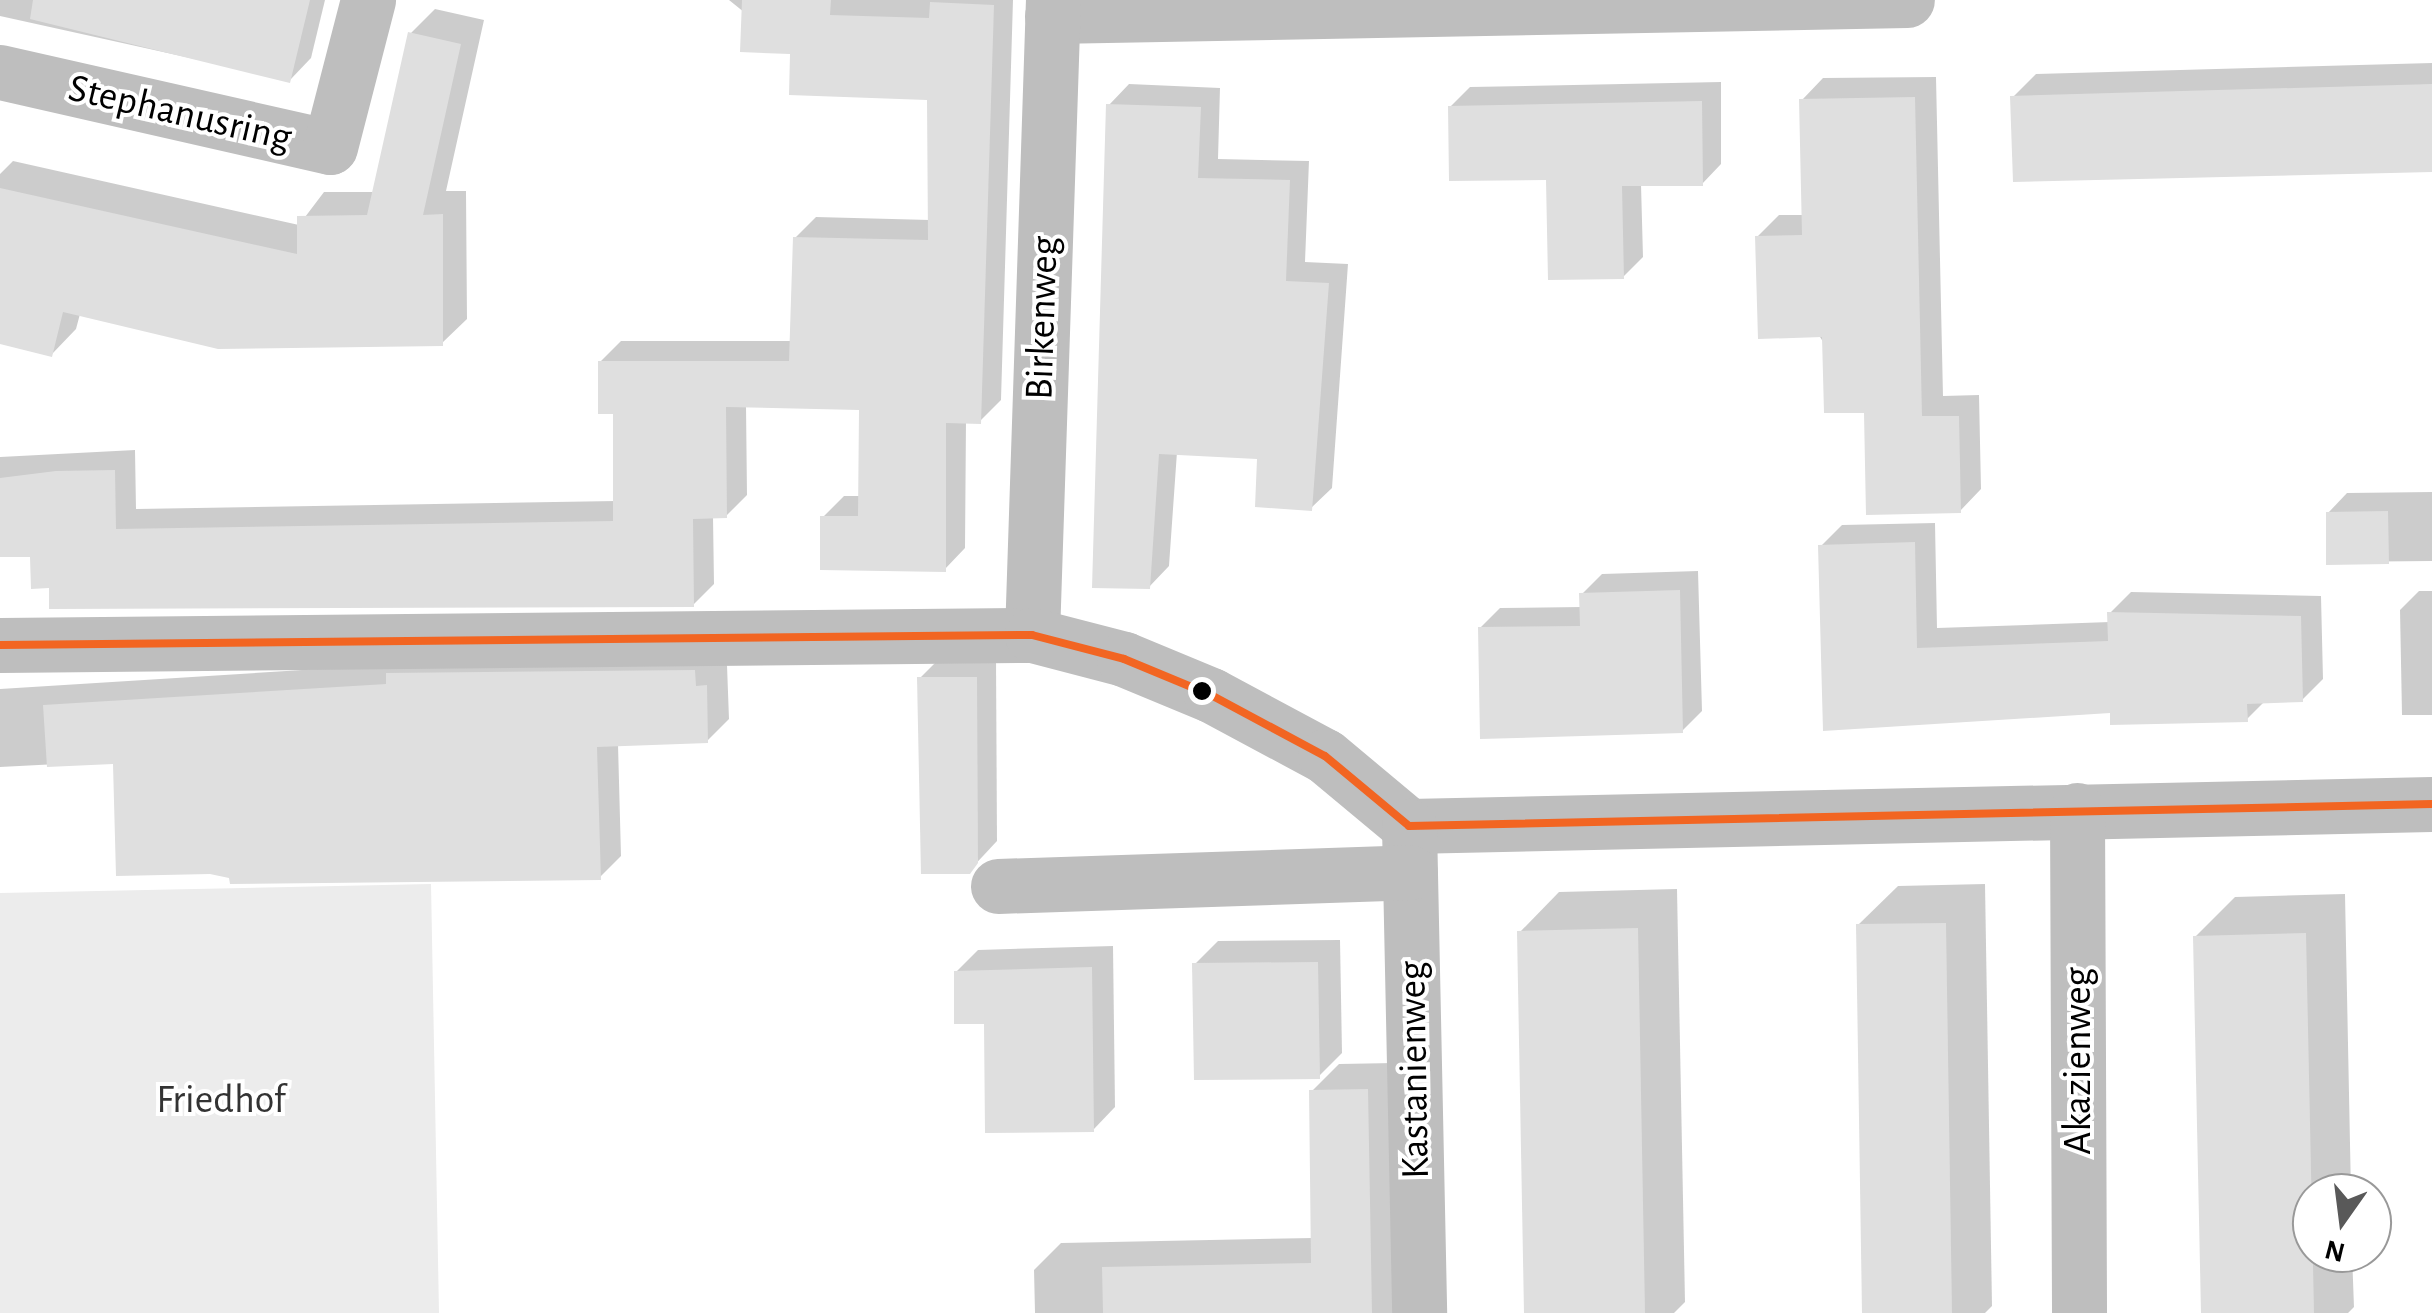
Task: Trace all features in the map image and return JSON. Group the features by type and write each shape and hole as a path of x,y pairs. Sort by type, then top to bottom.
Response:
{"street":[{"name":"Stephanusring","path":"0,72 330,146 368,0"},
{"path":"1053,8 1907,0"},
{"name":"Birkenweg","path":"1032,635 1053,8"},
{"path":"0,645 1032,635 1124,659 1211,695 1325,756 1410,849"},
{"path":"998,886 1410,849 2077,810 2432,804"},
{"name":"Akazienweg","path":"2077,810 2079,1313"},
{"name":"Kastanienweg","path":"1410,849 1420,1313"}],"green space":[{"name":"Friedhof","path":"431,884 439,1313 0,1313 0,893"}],"building":[{"path":"33,0 310,0 290,83 30,19"},
{"path":"742,0 831,0 830,15 929,18 930,2 994,5 981,424 946,423 946,572 820,570 820,516 858,516 859,410 726,407 727,518 693,519 694,607 49,609 49,588 31,589 30,557 0,557 0,478 56,471 115,470 116,529 613,521 613,414 598,414 598,361 789,361 793,237 928,240 927,100 789,95 790,54 740,52"},
{"path":"408,32 461,44 423,215 443,214 443,346 218,349 63,312 52,357 0,344 0,188 297,254 297,216 367,215"},
{"path":"2432,84 2432,172 2013,182 2010,96"},
{"path":"1915,97 1922,416 1959,416 1961,513 1866,515 1864,413 1824,413 1822,337 1758,339 1755,236 1802,235 1799,99"},
{"path":"1702,101 1703,186 1622,186 1624,279 1548,280 1546,180 1449,181 1448,106"},
{"path":"1106,104 1201,107 1198,178 1290,180 1286,281 1329,283 1312,511 1255,507 1257,459 1159,454 1150,589 1092,588"},
{"path":"2388,511 2389,564 2326,565 2326,512"},
{"path":"1915,542 1917,648 2108,641 2107,612 2301,616 2303,702 2247,704 2248,722 2110,725 2110,713 1823,731 1818,545"},
{"path":"1680,590 1683,733 1480,739 1478,627 1580,626 1579,593"},
{"path":"695,670 696,686 707,685 708,743 597,747 601,880 230,884 229,878 210,874 116,876 113,764 47,767 43,705 386,684 386,673"},
{"path":"917,677 977,677 978,863 970,874 921,874"},
{"path":"1946,923 1952,1313 1862,1313 1856,924"},
{"path":"1638,928 1645,1313 1524,1313 1517,931"},
{"path":"2306,933 2311,1173 2292,1173 2292,1273 2313,1273 2314,1313 2201,1313 2193,936"},
{"path":"1318,962 1320,1079 1194,1080 1192,963"},
{"path":"1092,967 1094,1132 985,1133 984,1024 954,1024 954,971"},
{"path":"1368,1089 1372,1313 1103,1313 1102,1267 1311,1263 1309,1090"}],"transit line":[{"path":"0,645 1032,635 1124,659 1211,695 1325,756 1409,826 2432,804"}]}
